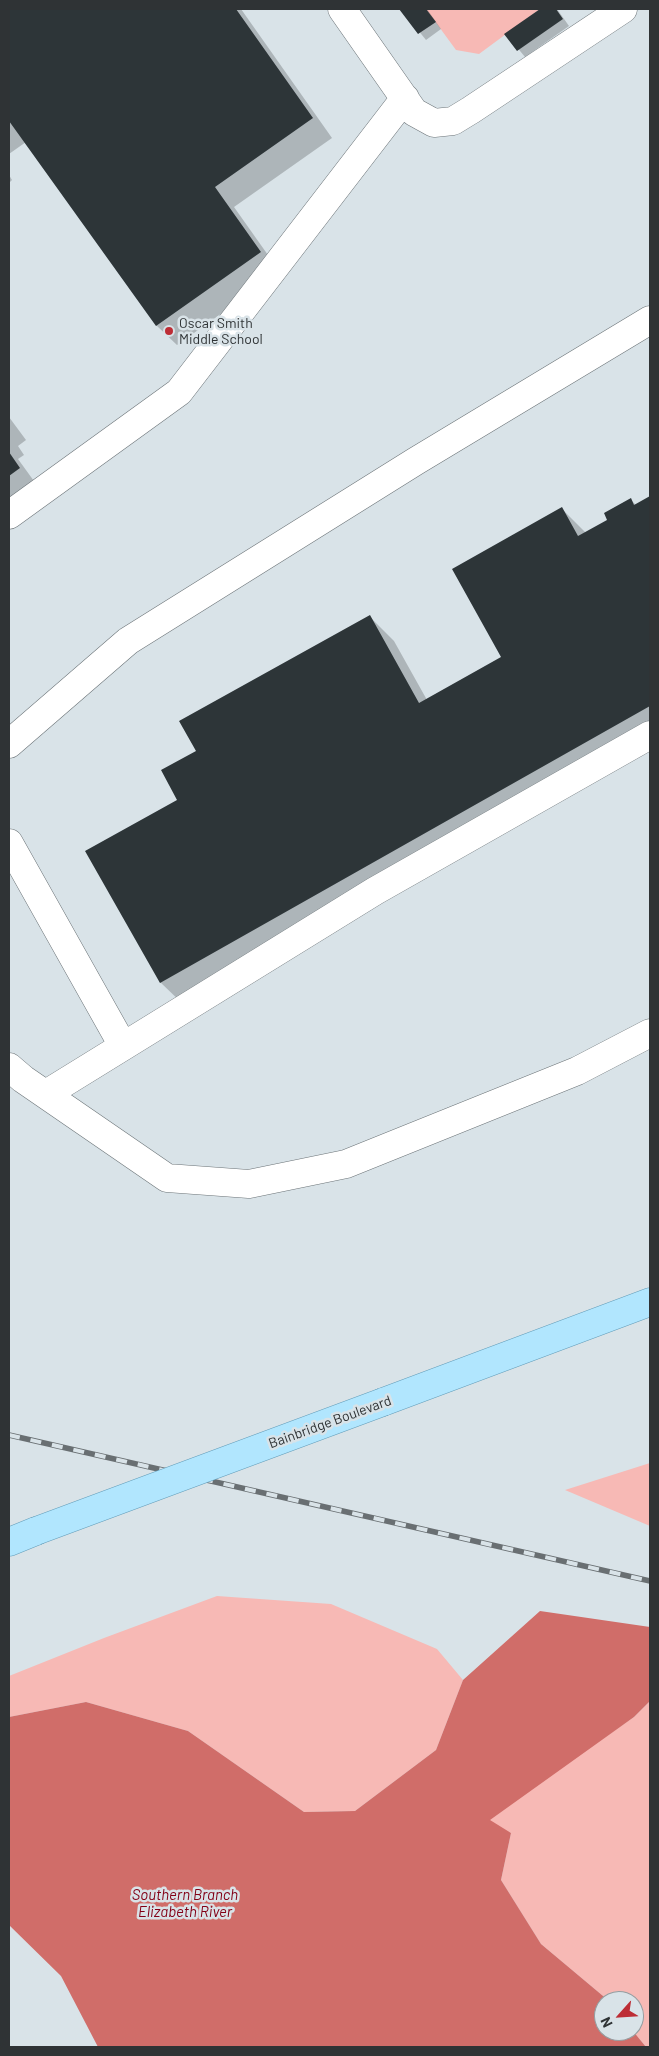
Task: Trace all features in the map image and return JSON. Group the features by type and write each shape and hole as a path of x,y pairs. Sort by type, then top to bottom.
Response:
{"main road":[{"name":"Bainbridge Boulevard","path":"9,1542 650,1302"}],"lane":[{"path":"342,9 414,112 434,123 453,120 471,110 623,9"},
{"path":"9,515 179,392 405,98"},
{"path":"9,744 128,641 416,461 650,320"},
{"path":"46,1094 375,891 650,735"},
{"path":"9,843 123,1046"},
{"path":"9,1066 167,1178 249,1184 346,1164 577,1071 650,1033"}],"shaded area":[{"path":"426,9 540,9 479,54 456,50"},
{"path":"650,1463 650,1526 565,1490"},
{"path":"217,1596 331,1604 437,1649 463,1680 436,1750 355,1811 304,1812 188,1731 86,1702 9,1717 9,1676"},
{"path":"650,1701 650,2047 646,2047 641,2041 644,2041 644,1991 597,1991 541,1944 501,1880 511,1833 481,1822 634,1717"}],"water":[{"name":"Southern Branch Elizabeth River","path":"540,1611 650,1627 650,1701 634,1717 490,1820 511,1833 501,1880 541,1944 597,1991 594,1991 594,2041 641,2041 646,2047 98,2047 61,1976 9,1925 9,1717 86,1702 188,1731 304,1812 355,1811 436,1750 463,1680"}],"building":[{"path":"9,9 236,9 313,118 215,187 261,252 156,326 9,121"},
{"path":"399,9 426,9 436,22 418,34"},
{"path":"540,9 556,9 563,19 517,51 504,34"},
{"path":"9,452 20,468 9,476"},
{"path":"650,496 650,706 160,983 85,851 177,800 161,770 196,751 179,721 370,615 419,703 501,657 452,569 562,507 578,536 607,520 604,513 631,498 634,505"}],"railway":[{"path":"9,1435 650,1581"}],"place":[{"name":"Oscar Smith Middle School","path":"169,331"}]}
